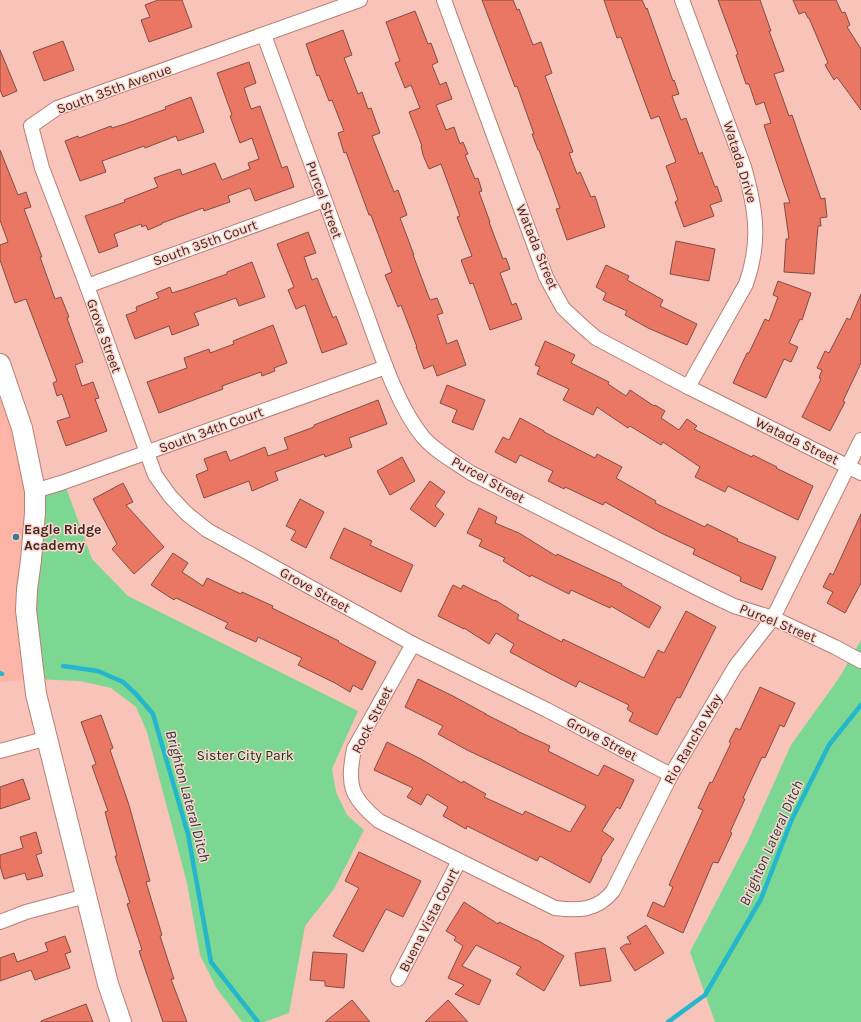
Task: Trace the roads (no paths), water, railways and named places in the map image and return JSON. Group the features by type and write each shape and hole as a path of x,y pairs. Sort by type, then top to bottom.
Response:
{"street":[{"name":"South 35th Avenue","path":"86,286 42,168 31,126 57,108 360,0"},
{"name":"Watada Street","path":"444,0 546,276 563,308 596,338 688,387 861,473"},
{"name":"Watada Drive","path":"682,0 744,167 752,195 756,225 755,245 746,284 688,387"},
{"name":"Purcel Street","path":"264,35 386,367 407,414 423,437 439,451 471,473 707,594 734,606 773,618 861,661"},
{"name":"South 35th Court","path":"86,286 324,200"},
{"name":"Grove Street","path":"86,286 155,475 170,496 186,513 207,530 413,644 547,710 671,775"},
{"path":"0,364 22,428 35,491 35,513 26,610 36,694 108,984 121,1022"},
{"name":"South 34th Court","path":"35,491 386,367"},
{"name":"Rio Rancho Way","path":"459,861 555,908 576,910 591,907 607,899 613,891 671,775 735,667 773,618 861,440"},
{"name":"Rock Street","path":"413,644 354,749 351,765 351,779 354,793 364,809 379,821 459,861"},
{"path":"0,751 48,738"},
{"name":"Buena Vista Court","path":"398,979 459,861"},
{"path":"0,922 26,912 86,896"}],"waterway":[{"name":"Brighton Lateral Ditch","path":"63,666 98,671 123,682 136,694 153,714 188,834 211,962 258,1022"},
{"name":"Brighton Lateral Ditch","path":"668,1022 705,995 761,899 792,819 829,745 861,705"}],"place":[{"name":"Eagle Ridge Academy","path":"16,537"}],"park label":[{"name":"Sister City Park","path":"245,755"}]}
